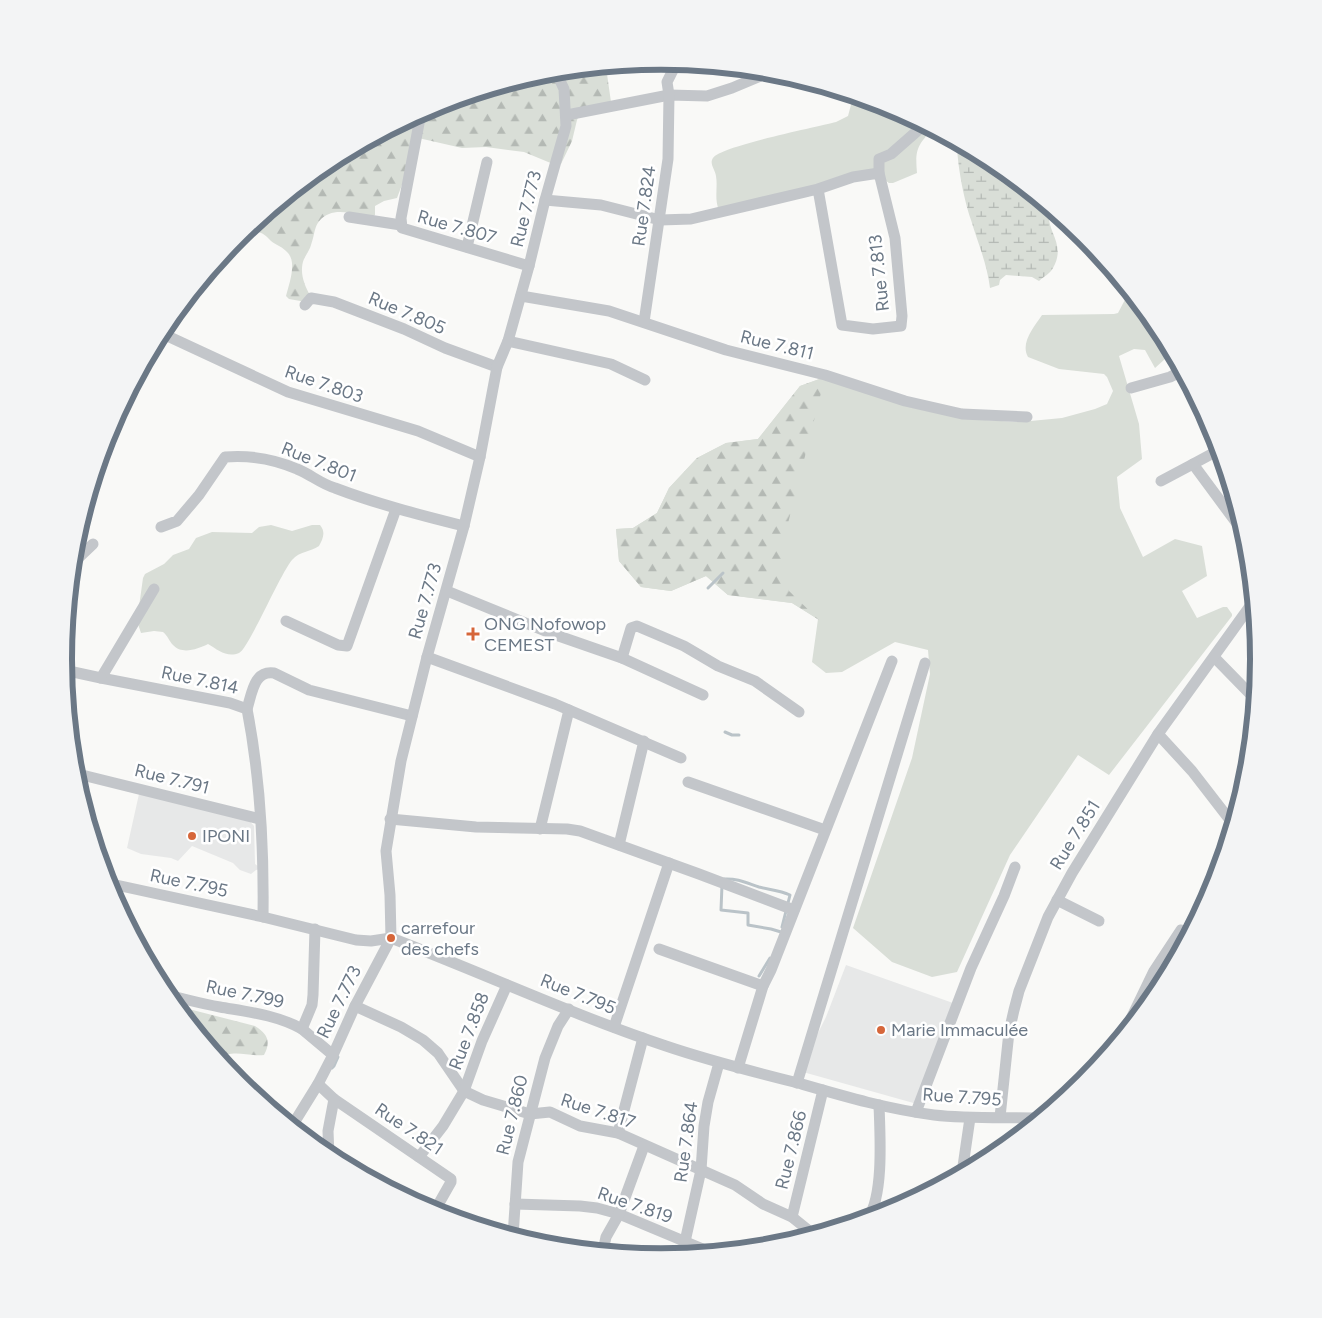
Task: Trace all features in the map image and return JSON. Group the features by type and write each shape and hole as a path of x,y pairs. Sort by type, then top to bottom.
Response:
{"street":[{"name":"Rue 7.824","path":"644,322 668,159 669,95 667,82 674,70"},
{"path":"567,114 669,95 707,96 756,78"},
{"name":"Rue 7.773","path":"295,1121 318,1084 355,1006 392,938 386,864 390,819 401,761 427,657 464,526 480,457 497,368 508,341 530,266 545,200 566,126 567,114 564,89 559,79"},
{"name":"Rue 7.807","path":"419,122 401,225 405,230 467,246 530,266"},
{"path":"545,200 601,204 660,220 691,219 818,189 853,177 879,173 879,159 892,154 919,130"},
{"path":"467,246 487,162"},
{"name":"Rue 7.813","path":"818,189 842,325 873,329 901,326 902,316 895,238 879,173"},
{"path":"349,217 401,225"},
{"name":"Rue 7.811","path":"521,296 601,309 726,350 825,375 905,401 962,414 1027,417"},
{"name":"Rue 7.805","path":"305,305 311,298 334,302 497,368"},
{"name":"Rue 7.803","path":"168,336 288,392 418,432 480,457"},
{"path":"508,341 611,364 645,380"},
{"path":"1131,388 1176,374"},
{"path":"1161,481 1213,453"},
{"name":"Rue 7.801","path":"161,527 177,521 199,495 225,457 234,456 264,458 297,469 332,488 396,509 464,526"},
{"path":"1193,464 1233,518"},
{"path":"286,621 338,645 347,646 396,509"},
{"path":"81,555 93,544"},
{"path":"101,678 154,589"},
{"path":"447,591 550,633 622,658 703,696"},
{"name":"Rue 7.851","path":"1000,1117 1009,1032 1018,992 1048,917 1072,873 1158,734 1248,609"},
{"path":"622,658 631,628 637,626 684,646 718,666 755,681 799,712"},
{"path":"427,657 569,710 681,758"},
{"path":"1214,657 1230,676 1249,694"},
{"path":"738,1068 764,986 892,661"},
{"path":"797,1083 925,663"},
{"name":"Rue 7.814","path":"72,672 247,709 252,736 260,819 263,916"},
{"path":"247,709 257,679 263,673 268,672 309,690 412,716"},
{"path":"540,829 569,710"},
{"path":"1158,734 1192,771 1228,818"},
{"path":"619,845 644,741"},
{"name":"Rue 7.791","path":"83,775 260,819"},
{"path":"688,782 825,830"},
{"path":"390,819 476,827 580,831 794,910"},
{"path":"614,1027 669,863"},
{"path":"916,1112 971,968 1015,867"},
{"name":"Rue 7.795","path":"118,885 263,916 356,940 371,941 392,938 643,1038 719,1063 879,1105 916,1112 970,1118 1030,1118"},
{"path":"1057,900 1099,921"},
{"name":"Rue 7.799","path":"179,998 275,1017 290,1022 302,1029 312,1005 315,929"},
{"path":"1139,1003 1154,971 1181,930"},
{"path":"659,949 764,986"},
{"name":"Rue 7.858","path":"419,1157 443,1126 464,1091 482,1041 507,985"},
{"path":"355,1006 423,1040 438,1053 464,1091"},
{"name":"Rue 7.860","path":"513,1229 518,1162 530,1114 552,1039 569,1009"},
{"path":"302,1029 333,1055"},
{"path":"618,1133 643,1038"},
{"name":"Rue 7.864","path":"684,1247 700,1170 704,1126 719,1063"},
{"name":"Rue 7.821","path":"318,1084 334,1099 451,1179 449,1187 439,1204"},
{"name":"Rue 7.866","path":"792,1217 823,1090"},
{"name":"Rue 7.817","path":"464,1091 482,1100 530,1114 550,1112 580,1126 618,1133 735,1185 763,1204 792,1217 807,1229"},
{"path":"329,1145 328,1130 334,1099"},
{"path":"874,1208 880,1168 879,1105"},
{"path":"963,1164 970,1118"},
{"path":"604,1245 606,1237 619,1214 644,1146"},
{"name":"Rue 7.819","path":"515,1204 580,1206 619,1214 699,1247"}],"shaded area":[{"name":"IPONI","path":"139,794 246,817 254,826 255,864 262,869 256,870 251,874 240,870 233,863 192,846 178,861 171,858 141,854 127,848"},
{"name":"Marie Immaculée","path":"846,965 953,1003 917,1104 803,1072 812,1045 826,1017"}],"green space":[{"path":"607,73 611,102 582,108 572,141 561,164 553,164 524,152 486,147 462,148 414,137 408,169 397,198 384,201 375,206 375,215 371,218 339,212 329,214 318,223 302,268 303,278 310,295 306,302 289,299 286,296 292,274 291,257 284,249 264,234 258,232 273,216 334,169 400,131 472,101 509,90 546,81"},
{"path":"852,102 928,134 918,149 916,159 917,173 893,183 889,183 882,178 855,177 719,210 713,158 733,148 836,122 848,116"},
{"path":"957,150 1020,192 1049,216 1057,244 1057,259 1052,270 1039,281 1032,277 1006,275 1000,280 999,285 990,288 985,262 968,212"},
{"path":"1126,298 1165,355 1165,359 1155,368 1145,350 1134,349 1119,356 1139,424 1142,459 1117,477 1120,508 1143,557 1175,539 1202,546 1207,576 1182,591 1197,618 1223,607 1227,607 1232,616 1109,775 1078,755 1010,855 957,972 932,977 892,962 853,928 912,758 930,674 928,650 895,642 842,672 826,673 812,662 818,619 792,603 728,595 706,576 671,591 641,587 619,561 616,529 633,528 657,513 669,488 697,458 726,443 758,439 800,386 825,377 985,420 1020,422 1062,418 1107,404 1113,391 1104,374 1059,369 1028,357 1026,346 1029,335 1042,315 1118,313"},
{"path":"825,377 781,551 789,591 819,620 792,603 728,595 706,576 671,591 641,587 619,561 616,529 633,528 657,513 669,488 697,458 726,443 758,439 800,386"},
{"path":"271,525 292,531 312,525 320,525 323,530 323,538 319,546 298,555 292,560 249,639 239,653 230,655 208,644 195,649 181,650 173,645 163,632 141,633 137,621 145,574 164,564 173,555 189,549 196,538 212,532 252,533 259,527"},
{"path":"187,1009 255,1026 263,1032 267,1039 268,1042 264,1055 226,1055 218,1047"}],"waterway":[{"path":"708,588 723,573"},
{"path":"725,732 739,735"},
{"path":"724,879 737,880 790,895 782,927"},
{"path":"722,885 721,910 748,913 748,925 781,932"},
{"path":"759,976 770,958"},
{"path":"332,1068 338,1057"}],"place":[{"name":"ONG Nofowop CEMEST","path":"473,634"},
{"name":"IPONI","path":"192,836"},
{"name":"carrefour des chefs","path":"391,938"},
{"name":"Marie Immaculée","path":"881,1030"}]}
